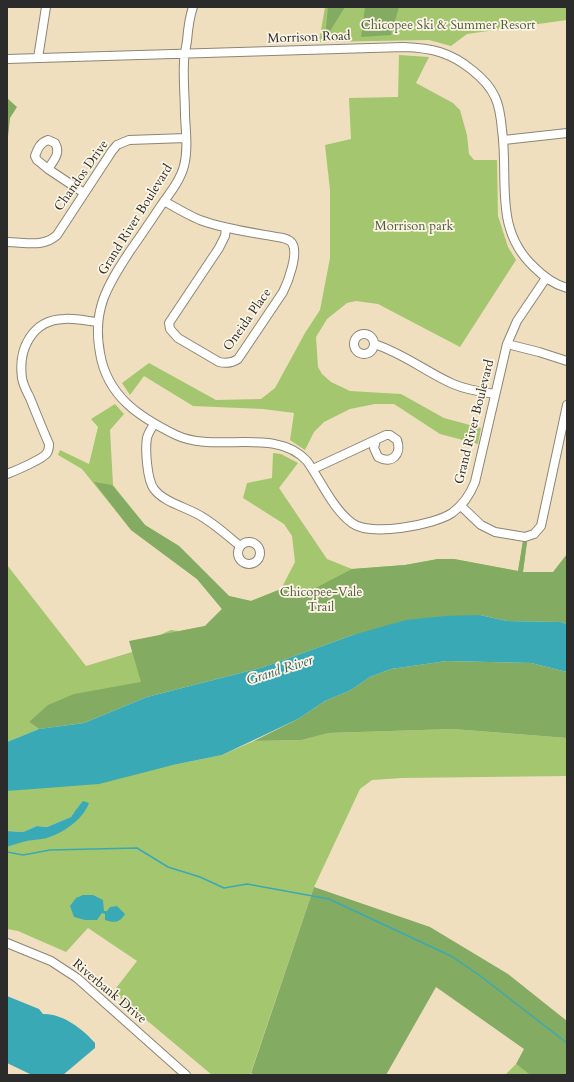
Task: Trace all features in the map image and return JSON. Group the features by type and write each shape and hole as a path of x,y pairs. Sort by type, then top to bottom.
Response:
{"street":[{"path":"38,58 46,7"},
{"name":"Grand River Boulevard","path":"193,7 190,17 185,54 186,155 181,175 112,278 103,299 98,322 97,340 107,376 114,388 128,405 146,420 186,440 203,442 273,444 291,448 302,455 313,469 341,514 353,524 364,529 385,530 439,519 451,514 461,506 471,493 475,482 507,344 517,321 546,278"},
{"name":"Morrison Road","path":"7,59 404,47 427,48 438,51 455,58 466,65 484,81 490,89 499,108 504,140 505,208 510,230 520,251 527,261 546,278 567,288"},
{"path":"504,140 567,133"},
{"name":"Chandos Drive","path":"7,242 42,243 52,240 57,235 112,151 122,142 129,140 186,138"},
{"path":"48,169 84,193"},
{"name":"Oneida Place","path":"164,201 190,216 226,228 283,238 292,243 294,254 288,282 283,292 238,359 232,363 226,364 219,362 178,338 173,334 169,324 219,248 225,236 226,228"},
{"path":"7,474 39,459 47,453 49,448 22,379 22,355 24,346 41,325 51,321 64,319 98,322"},
{"path":"374,344 388,348 452,384 465,389 495,394"},
{"path":"507,344 567,361"},
{"path":"461,506 481,525 495,532 525,537 534,534 540,526 567,405"},
{"path":"154,424 149,433 147,443 148,475 154,489 169,500 206,518 240,546"},
{"path":"313,469 376,440"},
{"name":"Riverbank Drive","path":"7,943 51,961 77,978 186,1075"}],"green space":[{"name":"Chicopee Ski & Summer Resort","path":"325,7 567,7 567,20 467,34 451,46 429,40 319,42"},
{"path":"328,7 345,7 325,39"},
{"path":"365,7 399,7 391,35 361,37"},
{"name":"Morrison park","path":"399,55 429,57 416,83 453,103 460,110 467,135 469,154 474,160 497,160 498,216 508,247 516,260 460,347 378,304 356,301 347,303 327,319 316,337 318,367 322,374 331,382 350,391 401,394 444,418 481,428 478,444 440,434 394,404 375,404 350,409 324,422 314,432 305,450 290,440 294,413 263,409 193,406 144,376 130,395 122,383 149,363 216,400 261,399 275,388 305,333 320,310 330,258 330,190 325,145 351,139 349,98 398,97"},
{"path":"7,98 17,107 10,118 7,146"},
{"name":"Chicopee-Vale Trail","path":"115,404 124,414 110,430 113,485 145,525 179,546 229,596 251,601 281,589 295,562 292,536 284,524 243,498 247,483 272,478 273,453 281,454 298,463 279,488 327,559 352,569 405,565 438,559 454,559 518,571 523,541 527,542 523,572 553,572 416,613 29,722 39,729 7,742 7,565 86,666 132,652 171,630 179,631 205,626 222,609 197,579 131,530 82,469 58,455 60,450 89,464 98,427 91,419"},
{"name":"Chicopee-Vale Trail","path":"94,482 112,485 145,525 179,546 229,596 251,601 281,589 300,596 352,569 405,565 438,559 454,559 518,571 523,541 527,542 523,572 553,572 567,554 567,624 561,622 507,621 480,615 353,635 264,667 147,697 84,723 39,729 29,722 48,705 74,694 141,682 129,641 205,626 222,609 197,579 131,530"},
{"path":"447,661 531,663 567,672 567,738 453,729 328,733 302,740 254,741 298,719 325,701 351,690 370,677 391,669"},
{"path":"453,729 567,738 567,776 402,778 372,780 360,789 314,887 250,1075 212,1075 113,992 137,961 88,928 66,952 18,931 7,929 7,847 19,842 50,837 74,823 75,811 71,817 47,827 37,826 23,832 7,831 7,791 173,765 222,755 254,741 302,740 327,733"},
{"path":"314,887 430,927 508,974 567,1021 567,1075 530,1075 516,1064 524,1049 436,987 386,1075 254,1075 251,1073"},
{"path":"516,1064 530,1075 505,1075"}],"water":[{"name":"Grand River","path":"480,615 507,621 561,622 567,624 567,672 531,663 447,661 391,669 370,677 351,690 325,701 298,719 222,755 173,765 99,784 7,791 7,742 39,729 84,723 147,697 264,667 353,635 406,620 445,616"},
{"path":"83,801 89,803 83,814 73,824 62,831 48,838 23,842 7,847 7,831 23,832 37,826 47,827 71,817"},
{"path":"83,895 93,895 103,900 104,911 107,911 110,907 117,906 125,914 119,921 114,922 105,920 105,914 102,913 97,920 85,920 74,917 70,906 76,898"},
{"path":"7,996 39,1009 43,1014 57,1016 72,1023 95,1043 95,1048 63,1075 32,1075 7,1063"}],"waterway":[{"path":"7,852 23,855 50,850 137,848 168,867 200,877 224,888 247,884 329,899 451,956 479,975 567,1043"}]}
